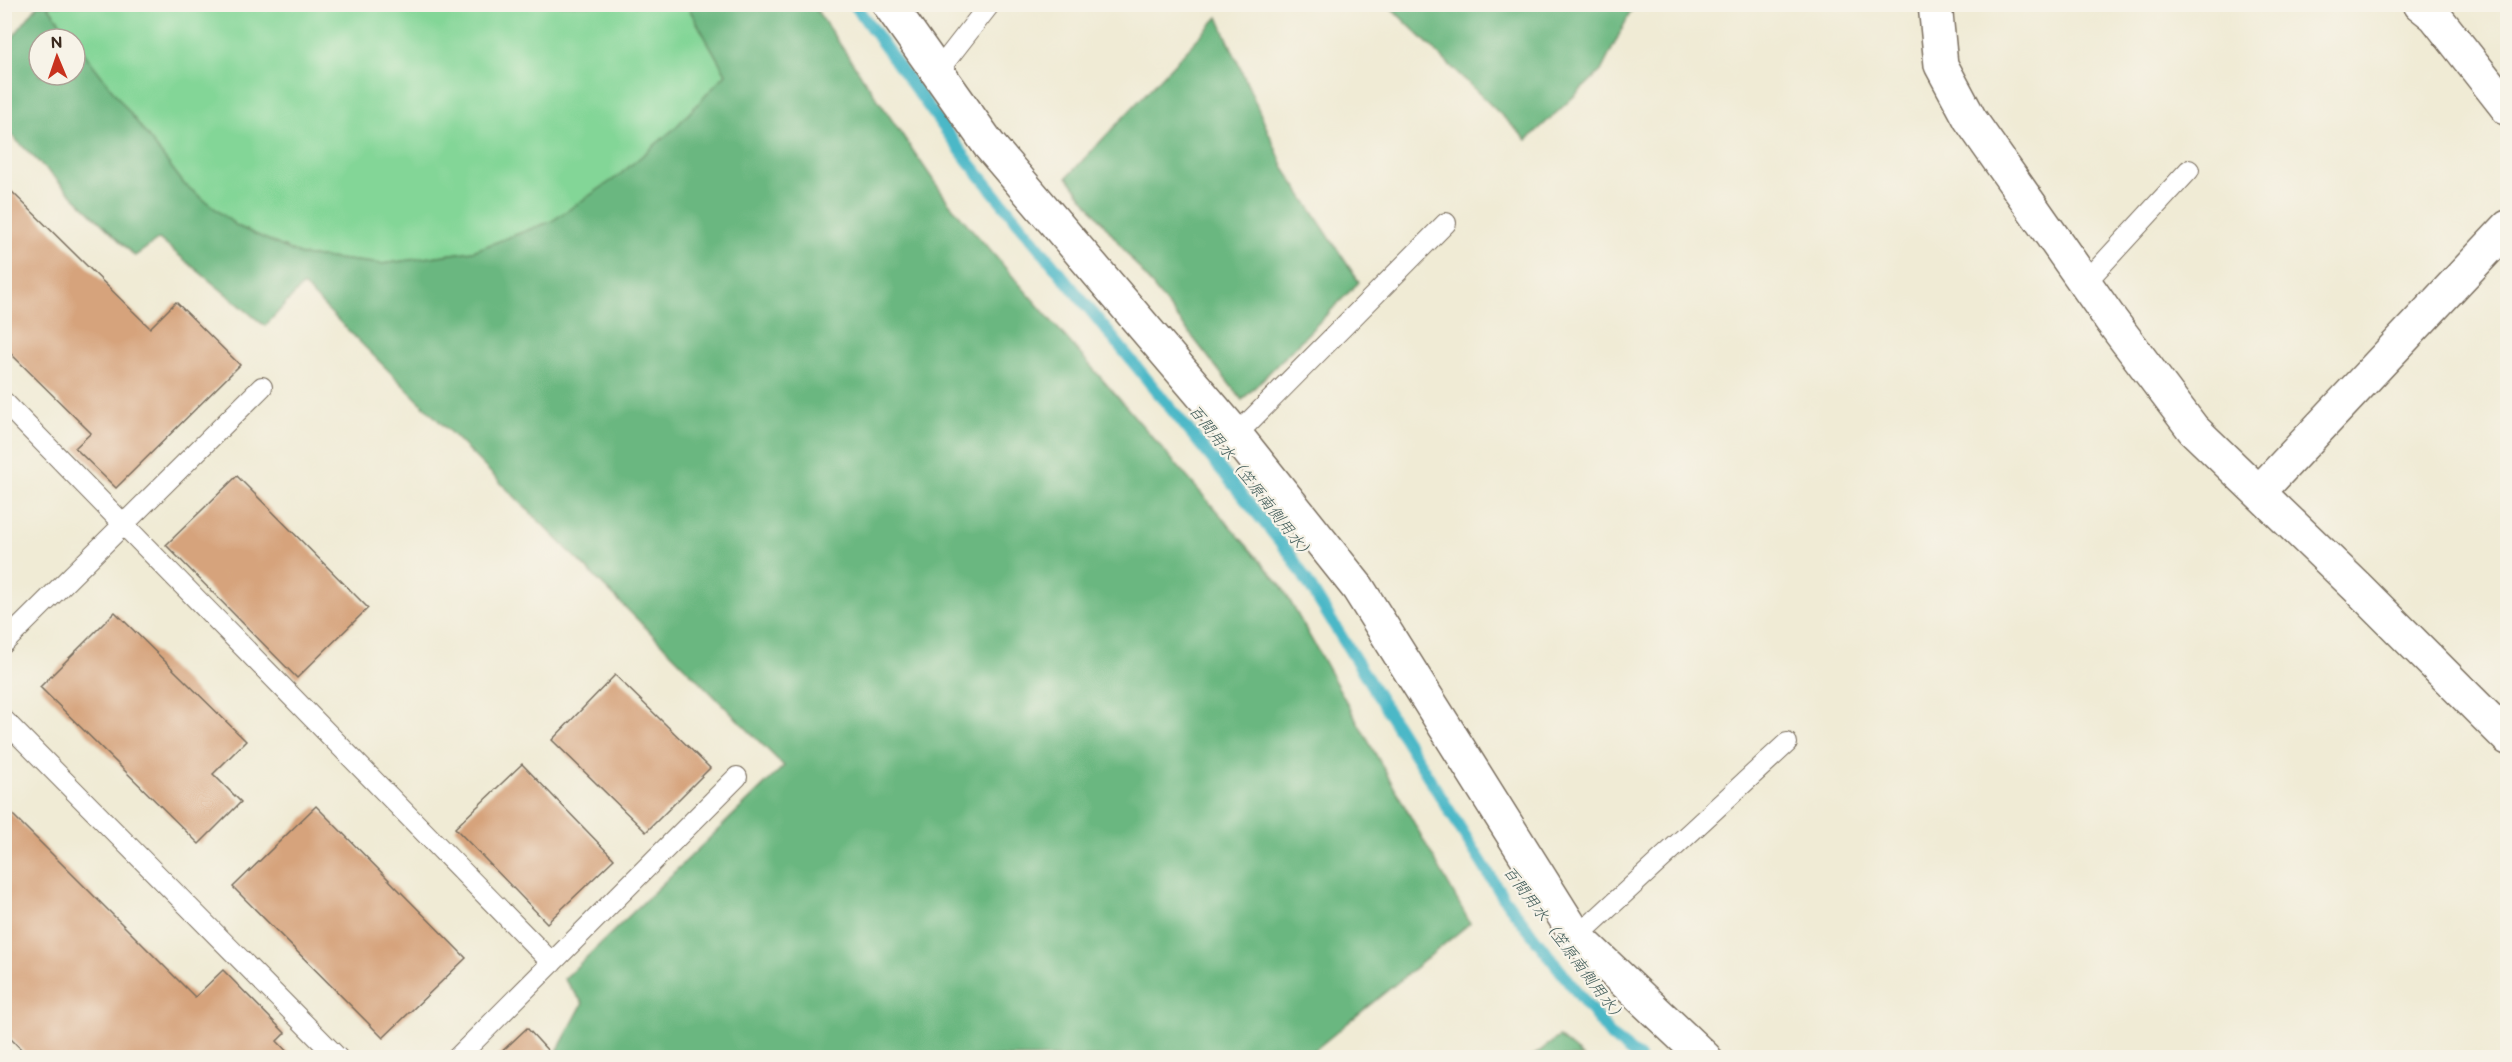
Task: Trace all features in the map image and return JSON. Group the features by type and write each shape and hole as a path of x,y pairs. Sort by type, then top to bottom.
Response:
{"street":[{"path":"889,4 989,145 1236,435 1358,588 1577,937 1705,1058"},
{"path":"1935,4 1941,65 1970,119 2085,283 2193,429 2508,738"},
{"path":"2420,4 2435,16 2508,109"},
{"path":"2259,492 2508,227"}],"lane":[{"path":"937,72 990,4"},
{"path":"2085,283 2189,170"},
{"path":"1236,435 1446,223"},
{"path":"4,643 262,387"},
{"path":"4,402 552,963"},
{"path":"4,720 338,1058"},
{"path":"1577,937 1787,743"},
{"path":"457,1058 737,777"}],"green space":[{"path":"38,5 47,5 64,27 27,27 27,87 87,87 87,57 184,184 237,226 301,255 382,264 473,251 552,221 617,177 675,128 726,74 687,5 813,5 949,203 1281,585 1470,923 1306,1057 554,1057 583,1003 564,979 784,766 303,285 265,326 159,239 135,256 5,129 5,47"},
{"path":"47,5 687,5 726,74 675,128 617,177 552,221 473,251 382,264 301,255 237,226 184,184 87,57 87,27 64,27"},
{"path":"1388,5 1634,5 1601,71 1527,140"},
{"path":"1218,17 1285,170 1359,282 1242,400 1067,177"},
{"path":"1559,1037 1583,1057 1532,1057"}],"building":[{"path":"4,184 150,328 176,302 240,365 116,488 75,448 91,433 4,347"},
{"path":"237,476 368,608 297,678 166,545"},
{"path":"115,612 246,741 213,774 241,802 199,844 40,687"},
{"path":"615,675 710,768 646,832 552,740"},
{"path":"522,764 614,859 547,923 455,828"},
{"path":"4,806 195,997 223,970 285,1033 277,1041 293,1058 30,1058 4,1032"},
{"path":"316,806 466,958 383,1038 233,887"},
{"path":"527,1028 550,1053 544,1058 495,1058"}],"waterway":[{"name":"百間用水（笠原南側用水）","path":"854,4 968,161 1290,554 1503,897 1612,1037 1639,1058"}]}
